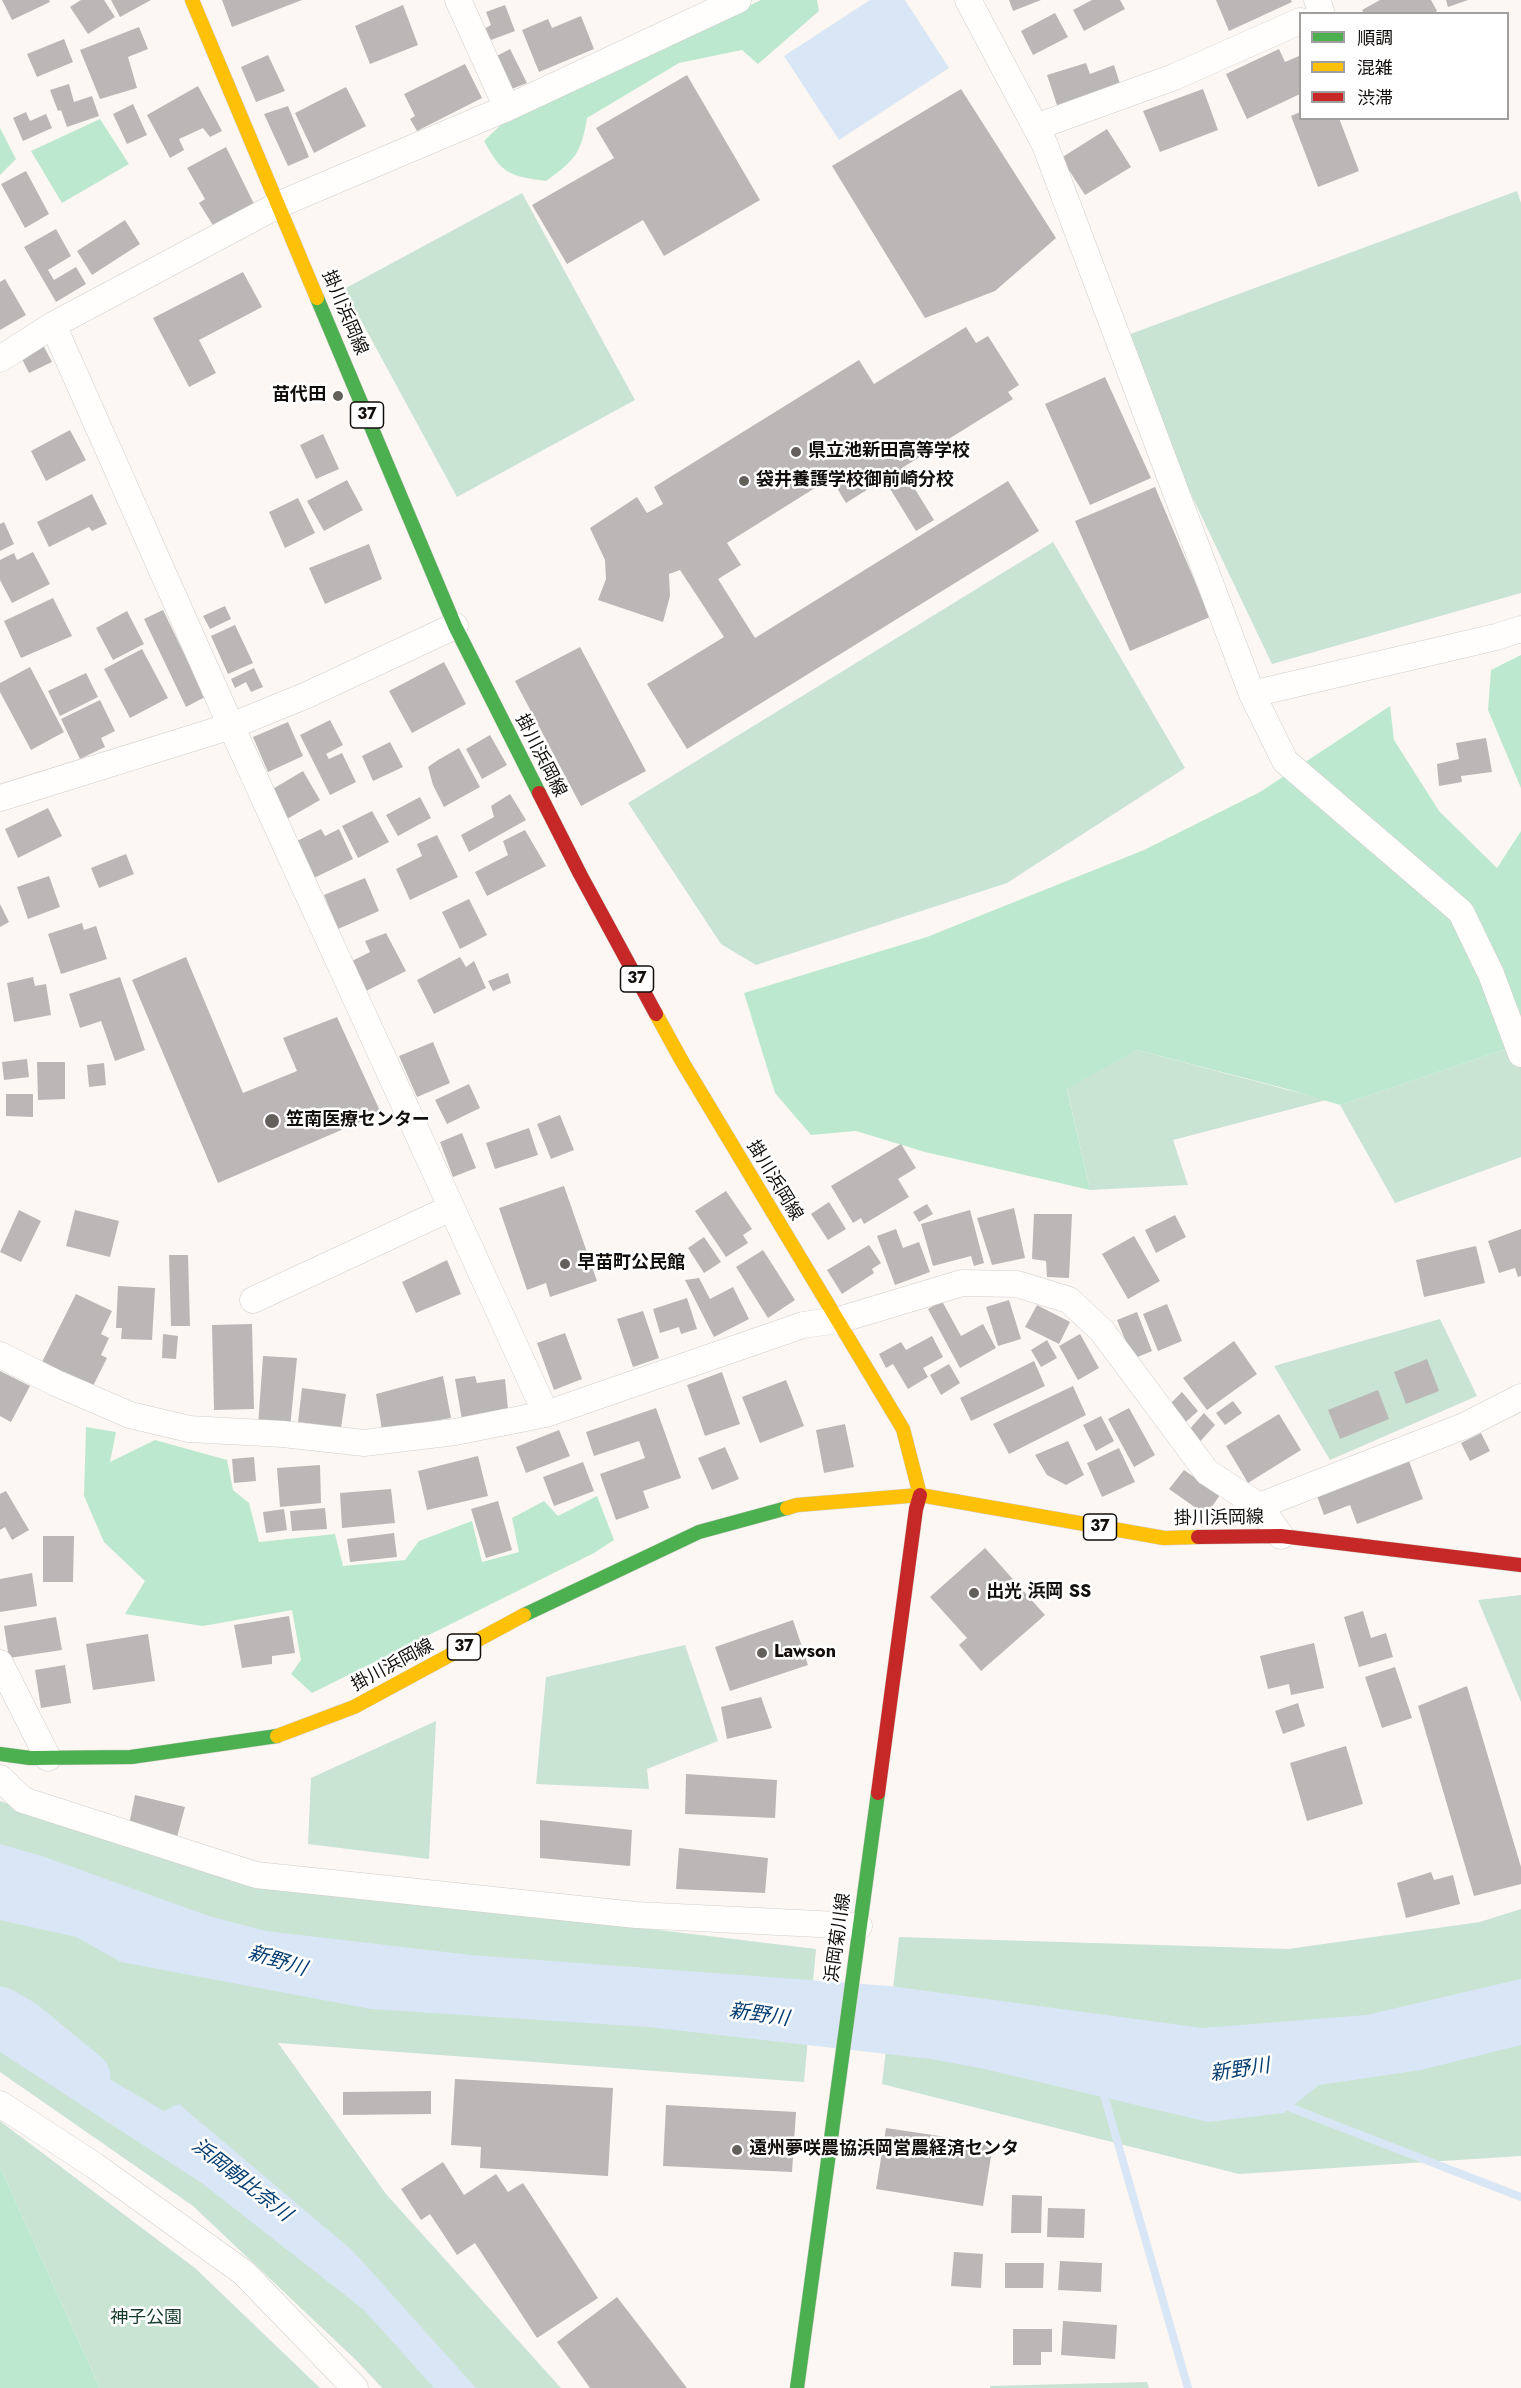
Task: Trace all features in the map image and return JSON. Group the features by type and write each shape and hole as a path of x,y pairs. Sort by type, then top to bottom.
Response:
{"main road":[{"name":"掛川浜岡線","path":"192,0 280,204 455,626 580,874 682,1063 903,1429 920,1495"},
{"name":"掛川浜岡線","path":"0,1754 48,1758 131,1756 274,1737 354,1707 543,1605 699,1533 797,1505 920,1495 1164,1538 1281,1536 1521,1565"},
{"name":"浜岡菊川線","path":"797,2388 916,1509 920,1495"}],"street":[{"path":"458,0 507,108"},
{"path":"0,359 53,325 280,204 507,108 691,11 738,0"},
{"path":"968,0 1036,127 1252,694 1285,761 1461,912 1491,974 1521,1054"},
{"path":"1036,127 1174,77 1299,20"},
{"path":"53,325 231,726 546,1414"},
{"path":"0,798 231,726 307,695 455,626"},
{"path":"1252,694 1496,638 1521,629"},
{"path":"253,1300 452,1208"},
{"path":"0,1355 130,1415 189,1429 283,1434 364,1443 455,1432 546,1414 803,1325 839,1320 962,1283 1017,1284 1068,1300 1102,1330 1207,1472 1259,1506 1281,1536"},
{"path":"1259,1506 1464,1426 1521,1397"},
{"path":"0,1663 48,1758"},
{"path":"0,1778 23,1800 256,1875 636,1915 858,1932"},
{"path":"0,2104 95,2166 244,2273 355,2388"}],"green space":[{"path":"761,0 817,0 819,11 758,64 742,50 679,63 587,118 582,140 575,155 546,181 508,172 496,160 484,141 509,117"},
{"path":"100,119 129,164 62,203 31,151"},
{"path":"0,128 16,159 0,175"},
{"path":"1517,191 1521,203 1521,593 1272,664 1117,339"},
{"path":"522,193 635,400 457,497 344,289"},
{"path":"1053,542 1185,768 1007,883 756,965 721,944 628,803"},
{"path":"1521,655 1521,788 1488,710 1491,670"},
{"path":"1390,706 1394,740 1439,811 1497,868 1521,831 1521,1044 1340,1105 1137,1050 1067,1089 1090,1190 925,1152 856,1131 811,1135 775,1093 744,993 927,937 1144,850 1260,792"},
{"path":"1521,1044 1521,1157 1395,1203 1340,1105"},
{"path":"1137,1050 1326,1100 1173,1140 1188,1185 1090,1190 1067,1088"},
{"path":"1440,1319 1477,1396 1330,1460 1274,1366"},
{"path":"86,1427 116,1432 110,1462 155,1440 227,1460 233,1490 249,1503 259,1542 335,1534 343,1566 405,1560 419,1541 472,1521 482,1562 519,1552 512,1518 544,1501 558,1516 597,1496 614,1540 594,1553 312,1693 291,1674 301,1660 292,1610 203,1626 125,1614 145,1581 104,1542 84,1496"},
{"path":"1521,1595 1521,1702 1478,1600"},
{"path":"685,1645 718,1741 647,1769 649,1789 536,1784 546,1677"},
{"path":"436,1721 429,1859 308,1844 311,1778"},
{"path":"0,1801 133,1842 295,1886 816,1949 804,2082 278,2043 386,2194 561,2388 382,2388 358,2362 193,2206 0,2072"},
{"path":"1521,1909 1521,2156 1239,2174 882,2084 899,1937 1288,1949 1480,1922"},
{"name":"神子公園","path":"0,2121 195,2268 320,2388 100,2388 0,2167"},
{"path":"0,2167 100,2388 0,2388"},
{"path":"1147,2382 1149,2388 990,2388 990,2386"}],"water":[{"path":"870,0 905,0 949,68 839,140 784,56"},
{"name":"新野川","path":"0,1844 42,1856 209,1916 266,1931 471,1955 890,1986 1203,2028 1366,2015 1521,1979 1521,2045 1421,2070 1319,2085 1284,2113 1208,2122 980,2068 931,2059 648,2027 371,2009 121,1962 76,1937 0,1920"},
{"path":"0,2015 164,2111 179,2104 353,2251 476,2388 434,2388 364,2310 203,2184 0,2052"}],"building":[{"path":"2,0 49,0 50,2 12,20"},
{"path":"81,0 104,0 115,17 88,34 70,7"},
{"path":"111,0 151,0 120,17"},
{"path":"222,0 302,0 232,27"},
{"path":"1009,0 1041,0 1013,11"},
{"path":"1092,0 1120,0 1125,9 1084,31 1073,10"},
{"path":"1216,0 1291,0 1292,2 1229,31"},
{"path":"1380,0 1431,0 1437,11 1363,12 1362,10"},
{"path":"1446,0 1468,0 1448,7"},
{"path":"403,5 418,45 370,64 355,26"},
{"path":"505,5 515,31 491,40 484,29 491,25 486,12"},
{"path":"1055,13 1068,37 1033,55 1021,31"},
{"path":"581,16 594,49 539,72 522,30 548,19 552,28"},
{"path":"139,27 148,49 128,57 137,88 100,99 80,50"},
{"path":"64,39 73,62 37,77 27,54"},
{"path":"510,49 527,83 509,90 493,58"},
{"path":"1279,49 1285,62 1299,56 1299,94 1247,119 1226,74"},
{"path":"268,55 285,91 256,102 241,67"},
{"path":"1086,63 1090,74 1114,65 1121,87 1058,108 1047,75"},
{"path":"465,64 482,98 417,131 410,119 415,116 404,94"},
{"path":"687,75 760,200 664,256 643,220 567,264 532,205 614,158 596,128"},
{"path":"69,84 74,102 92,96 99,116 67,127 50,90"},
{"path":"198,86 222,131 210,137 203,128 179,139 184,150 170,158 147,115"},
{"path":"346,87 366,126 314,153 295,113"},
{"path":"961,89 1056,238 995,291 925,318 832,166"},
{"path":"1203,89 1218,130 1160,152 1143,111"},
{"path":"133,104 147,135 127,144 113,114"},
{"path":"288,106 309,157 288,166 264,114"},
{"path":"26,112 30,121 46,114 52,128 23,141 13,118"},
{"path":"1299,112 1299,120 1340,120 1359,171 1318,187 1291,116"},
{"path":"1107,129 1131,167 1085,195 1061,158"},
{"path":"226,147 256,208 216,230 199,203 205,199 187,168"},
{"path":"26,171 49,214 25,228 1,184"},
{"path":"125,220 140,244 92,275 77,251"},
{"path":"56,229 71,256 48,270 54,280 76,267 86,284 56,302 24,247"},
{"path":"243,272 262,307 199,340 216,373 189,387 153,318"},
{"path":"5,279 26,315 0,330 0,282"},
{"path":"966,327 976,343 988,336 1019,385 1008,392 1013,399 902,468 934,520 916,531 884,479 846,503 831,478 727,543 741,565 718,579 755,638 1008,481 1039,531 687,749 647,684 724,637 680,570 669,574 670,596 663,622 598,600 606,579 605,560 590,528 637,497 647,513 663,504 654,487 859,360 874,384"},
{"path":"42,343 52,362 29,373 20,355"},
{"path":"1105,377 1151,478 1090,505 1045,404"},
{"path":"70,430 86,460 46,481 31,451"},
{"path":"323,434 339,469 316,479 300,445"},
{"path":"347,480 363,510 324,531 307,501"},
{"path":"1155,487 1210,617 1130,651 1075,521"},
{"path":"92,494 107,524 92,531 89,527 49,547 37,522"},
{"path":"298,498 315,533 285,548 269,512"},
{"path":"4,522 14,544 0,551 0,524"},
{"path":"369,544 382,579 325,604 309,568"},
{"path":"33,552 50,584 12,603 0,580 0,560 14,553 17,560"},
{"path":"53,598 72,636 21,658 4,621"},
{"path":"225,606 231,619 210,629 203,616"},
{"path":"163,610 205,697 186,707 144,619"},
{"path":"127,611 144,644 113,660 96,628"},
{"path":"235,625 253,663 228,674 211,636"},
{"path":"580,647 646,771 581,806 515,681"},
{"path":"142,649 168,698 130,718 104,669"},
{"path":"444,662 466,704 412,733 389,691"},
{"path":"30,667 64,732 31,750 0,692 0,683"},
{"path":"254,668 263,687 251,692 246,682 235,688 231,679"},
{"path":"86,673 98,697 60,716 48,691"},
{"path":"100,700 115,731 101,738 105,747 80,759 61,719"},
{"path":"330,720 343,745 326,754 329,759 342,753 356,782 330,795 300,735"},
{"path":"288,722 303,756 268,772 253,737"},
{"path":"490,735 507,765 482,779 466,749"},
{"path":"1486,738 1492,772 1461,776 1462,782 1439,786 1437,764 1459,759 1456,743"},
{"path":"390,742 403,767 373,781 362,756"},
{"path":"459,748 480,787 444,807 433,785 428,767"},
{"path":"303,771 320,800 287,819 271,790"},
{"path":"510,794 526,820 469,852 461,835 494,817 491,806"},
{"path":"420,797 431,818 398,836 386,815"},
{"path":"48,808 62,836 18,858 5,829"},
{"path":"372,811 389,842 358,858 342,826"},
{"path":"321,829 325,836 339,829 353,859 314,878 297,841"},
{"path":"525,830 546,866 487,896 475,872 508,855 503,841"},
{"path":"437,835 458,877 410,900 396,869 422,856 417,844"},
{"path":"126,854 134,874 99,888 91,868"},
{"path":"49,876 60,907 28,919 17,887"},
{"path":"365,878 379,911 338,929 324,895"},
{"path":"469,899 487,935 460,949 442,912"},
{"path":"0,904 9,922 0,927"},
{"path":"82,923 84,930 96,926 107,959 61,974 48,934"},
{"path":"386,933 406,971 364,992 350,962 370,952 365,941"},
{"path":"186,957 243,1093 297,1071 283,1038 337,1017 381,1113 218,1183 132,980"},
{"path":"460,957 466,967 474,961 486,988 434,1014 417,980"},
{"path":"508,973 511,983 493,991 488,981"},
{"path":"33,977 35,986 46,984 51,1015 14,1022 7,983"},
{"path":"120,977 145,1050 115,1061 101,1021 80,1028 69,994"},
{"path":"433,1042 450,1083 417,1097 399,1056"},
{"path":"27,1059 29,1077 4,1080 2,1062"},
{"path":"37,1062 65,1062 65,1099 38,1100"},
{"path":"104,1063 106,1085 89,1087 87,1065"},
{"path":"469,1084 480,1108 447,1124 435,1100"},
{"path":"6,1094 33,1094 33,1117 6,1116"},
{"path":"560,1115 574,1150 551,1159 537,1124"},
{"path":"529,1128 538,1155 495,1169 486,1143"},
{"path":"462,1133 476,1168 453,1177 440,1142"},
{"path":"901,1144 916,1168 898,1179 909,1197 864,1224 861,1218 853,1223 831,1186"},
{"path":"564,1186 597,1281 550,1297 546,1283 527,1290 499,1208"},
{"path":"726,1191 752,1229 743,1235 748,1243 726,1257 695,1211"},
{"path":"829,1202 846,1229 828,1240 811,1214"},
{"path":"927,1204 933,1214 919,1222 913,1212"},
{"path":"1014,1208 1025,1258 992,1265 977,1218"},
{"path":"19,1210 41,1221 21,1262 0,1252"},
{"path":"75,1210 119,1221 110,1257 66,1246"},
{"path":"970,1210 984,1263 974,1266 971,1256 933,1266 921,1224"},
{"path":"1034,1214 1072,1214 1069,1278 1047,1277 1046,1261 1032,1259"},
{"path":"1175,1215 1186,1237 1156,1253 1145,1230"},
{"path":"896,1229 903,1248 919,1242 930,1272 895,1285 877,1236"},
{"path":"1521,1229 1521,1276 1518,1277 1515,1268 1499,1273 1488,1241"},
{"path":"1134,1236 1160,1281 1128,1299 1102,1254"},
{"path":"704,1237 721,1262 704,1273 688,1248"},
{"path":"869,1245 881,1263 872,1269 874,1273 842,1294 827,1270"},
{"path":"1476,1246 1485,1283 1424,1297 1416,1260"},
{"path":"763,1250 795,1300 768,1318 736,1267"},
{"path":"169,1255 188,1255 190,1326 171,1326"},
{"path":"447,1260 461,1294 416,1313 402,1282"},
{"path":"699,1278 710,1299 733,1287 749,1319 714,1337 685,1280"},
{"path":"118,1286 155,1288 152,1340 121,1339 122,1328 116,1328"},
{"path":"76,1294 112,1311 101,1334 109,1338 101,1355 107,1358 93,1386 42,1362"},
{"path":"687,1298 697,1329 681,1334 679,1327 660,1333 653,1309"},
{"path":"1009,1300 1021,1339 998,1346 986,1307"},
{"path":"942,1301 961,1336 983,1324 996,1348 960,1368 928,1309"},
{"path":"1167,1304 1182,1341 1158,1351 1143,1314"},
{"path":"1037,1305 1070,1322 1059,1344 1025,1327"},
{"path":"643,1311 659,1358 633,1367 617,1319"},
{"path":"1137,1312 1152,1351 1133,1359 1117,1320"},
{"path":"252,1324 254,1409 214,1410 212,1325"},
{"path":"565,1333 582,1379 554,1390 537,1343"},
{"path":"163,1334 178,1336 176,1359 162,1358"},
{"path":"1080,1334 1099,1368 1078,1380 1059,1346"},
{"path":"932,1336 943,1357 923,1368 928,1377 908,1389 893,1364 886,1368 879,1354 901,1342 906,1350"},
{"path":"1047,1340 1057,1358 1041,1367 1031,1350"},
{"path":"1234,1341 1257,1374 1207,1410 1183,1378"},
{"path":"263,1356 297,1358 290,1428 258,1426"},
{"path":"1427,1359 1439,1391 1406,1404 1394,1372"},
{"path":"1034,1361 1045,1386 971,1421 960,1398"},
{"path":"949,1364 960,1383 941,1395 930,1375"},
{"path":"0,1371 30,1386 11,1422 0,1416"},
{"path":"722,1372 740,1424 705,1436 687,1385"},
{"path":"443,1376 451,1418 382,1430 376,1394"},
{"path":"475,1376 477,1383 505,1379 508,1409 462,1420 455,1379"},
{"path":"786,1380 804,1426 760,1443 742,1397"},
{"path":"1073,1386 1086,1415 1009,1454 993,1424"},
{"path":"302,1388 346,1394 341,1428 298,1422"},
{"path":"1378,1390 1389,1419 1340,1439 1328,1410"},
{"path":"1182,1392 1198,1411 1180,1427 1166,1408"},
{"path":"1233,1401 1242,1413 1225,1425 1216,1413"},
{"path":"656,1408 681,1478 643,1491 649,1508 616,1520 600,1474 645,1458 639,1441 594,1456 586,1432"},
{"path":"1129,1408 1155,1455 1134,1467 1108,1419"},
{"path":"1204,1413 1215,1425 1197,1445 1186,1433"},
{"path":"1279,1414 1301,1450 1248,1483 1226,1446"},
{"path":"1101,1416 1114,1441 1096,1451 1083,1425"},
{"path":"845,1424 854,1467 824,1473 816,1430"},
{"path":"559,1430 570,1456 526,1473 516,1447"},
{"path":"1481,1433 1490,1451 1470,1461 1461,1443"},
{"path":"1068,1441 1084,1475 1066,1485 1047,1475 1035,1455"},
{"path":"725,1447 739,1479 712,1490 698,1458"},
{"path":"1119,1448 1135,1482 1102,1497 1087,1463"},
{"path":"478,1456 488,1496 427,1510 418,1471"},
{"path":"254,1457 256,1481 234,1483 232,1459"},
{"path":"1409,1461 1423,1499 1357,1524 1350,1505 1324,1515 1317,1496"},
{"path":"583,1462 594,1491 554,1506 543,1477"},
{"path":"320,1465 321,1503 280,1507 277,1468"},
{"path":"1184,1470 1220,1495 1206,1515 1169,1489"},
{"path":"391,1489 395,1523 342,1528 340,1493"},
{"path":"6,1491 29,1530 12,1540 5,1527 0,1530 0,1494"},
{"path":"498,1501 512,1550 486,1558 471,1509"},
{"path":"325,1508 327,1529 292,1531 290,1511"},
{"path":"284,1509 287,1530 266,1533 263,1512"},
{"path":"394,1533 397,1557 350,1562 347,1539"},
{"path":"43,1536 74,1536 73,1582 43,1582"},
{"path":"985,1548 1045,1615 981,1671 959,1645 967,1638 930,1597"},
{"path":"32,1573 37,1606 0,1612 0,1579"},
{"path":"1363,1611 1371,1638 1386,1633 1393,1657 1359,1667 1344,1617"},
{"path":"289,1616 295,1653 272,1656 272,1664 242,1668 234,1625"},
{"path":"56,1617 62,1650 9,1658 4,1626"},
{"path":"793,1620 808,1665 730,1691 715,1647"},
{"path":"148,1634 155,1681 93,1690 86,1644"},
{"path":"1314,1643 1324,1688 1291,1695 1289,1684 1268,1689 1260,1656"},
{"path":"65,1665 71,1703 41,1708 35,1670"},
{"path":"1395,1667 1412,1718 1382,1728 1365,1677"},
{"path":"1467,1686 1521,1867 1521,1884 1474,1896 1418,1706"},
{"path":"761,1697 772,1728 727,1739 721,1707"},
{"path":"1298,1703 1305,1726 1283,1734 1275,1711"},
{"path":"1346,1746 1363,1804 1307,1821 1290,1763"},
{"path":"686,1774 777,1780 775,1818 685,1814"},
{"path":"135,1795 185,1807 177,1837 129,1825"},
{"path":"540,1820 632,1830 630,1866 540,1858"},
{"path":"679,1848 768,1858 765,1893 676,1889"},
{"path":"1431,1872 1434,1880 1453,1875 1460,1904 1406,1918 1397,1883"},
{"path":"455,2079 613,2088 608,2176 480,2168 481,2147 451,2145"},
{"path":"431,2091 431,2114 343,2115 343,2092"},
{"path":"666,2105 796,2112 792,2172 663,2166"},
{"path":"886,2128 993,2144 983,2206 876,2189"},
{"path":"443,2162 464,2195 496,2174 508,2192 523,2183 598,2298 537,2338 475,2243 457,2255 430,2214 421,2220 401,2189"},
{"path":"1012,2195 1042,2196 1041,2233 1011,2233"},
{"path":"1048,2208 1085,2209 1084,2238 1047,2237"},
{"path":"954,2252 983,2254 981,2288 951,2286"},
{"path":"1060,2261 1102,2263 1101,2292 1058,2290"},
{"path":"1005,2263 1044,2263 1043,2288 1005,2288"},
{"path":"617,2297 687,2388 590,2388 557,2342"},
{"path":"1063,2321 1117,2325 1115,2359 1061,2355"},
{"path":"1013,2329 1052,2329 1052,2352 1041,2352 1041,2365 1013,2365"}],"waterway":[{"name":"浜岡朝比奈川","path":"0,2012 22,2025 85,2077"},
{"path":"1102,2088 1188,2388"},
{"path":"1281,2104 1521,2197"}],"traffic: fast":[{"path":"317,298 455,626 539,793"},
{"path":"524,1615 699,1532 787,1508"},
{"path":"0,1754 30,1758 131,1757 277,1736"},
{"path":"797,2388 878,1793"}],"traffic: slow":[{"path":"192,0 317,298"},
{"path":"656,1014 683,1063 903,1429 920,1495"},
{"path":"787,1508 797,1505 920,1495 1164,1538 1198,1537"},
{"path":"277,1736 354,1707 524,1615"}],"traffic: jam":[{"path":"539,793 656,1014"},
{"path":"878,1793 916,1509 920,1495"},
{"path":"1198,1537 1281,1536 1521,1565"}],"place":[{"name":"苗代田","path":"338,396"},
{"name":"県立池新田高等学校","path":"796,452"},
{"name":"袋井養護学校御前崎分校","path":"744,481"},
{"name":"笠南医療センター","path":"272,1121"},
{"name":"早苗町公民館","path":"565,1264"},
{"name":"出光 浜岡 SS","path":"974,1593"},
{"name":"Lawson","path":"762,1653"},
{"name":"遠州夢咲農協浜岡営農経済センタ","path":"737,2150"}]}
